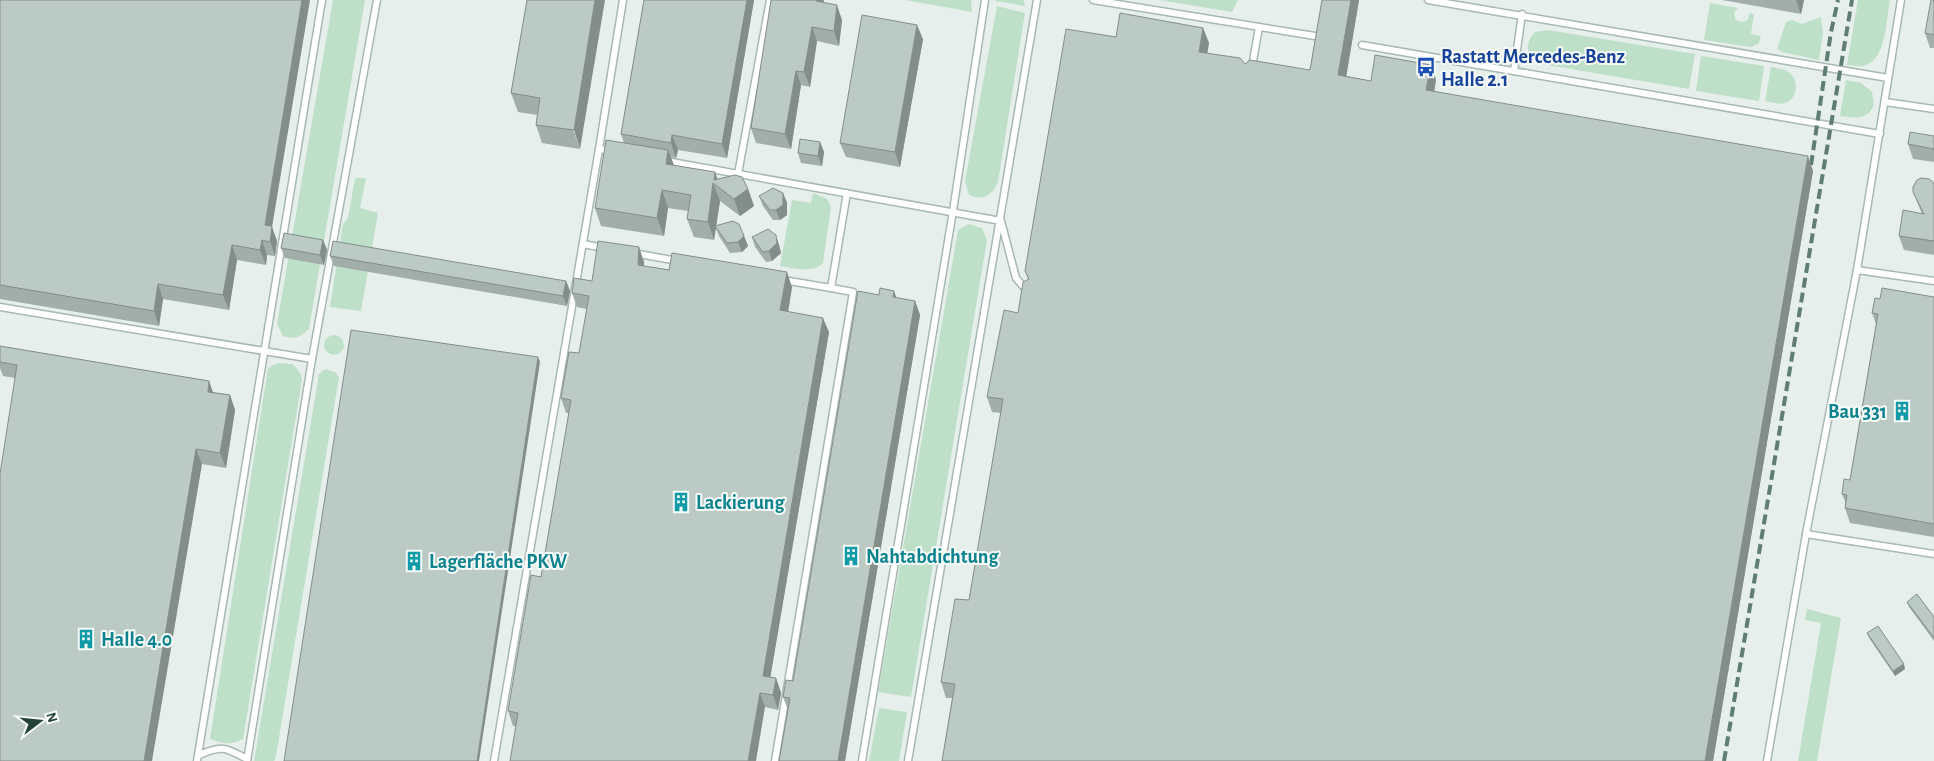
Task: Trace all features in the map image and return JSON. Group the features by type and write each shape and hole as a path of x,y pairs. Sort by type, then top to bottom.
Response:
{"lane":[{"path":"198,758 263,350 322,0"},
{"path":"198,758 216,747 228,749 246,760 312,359 377,0"},
{"path":"494,761 623,0"},
{"path":"738,174 770,0"},
{"path":"862,761 953,211 985,0"},
{"path":"908,761 1037,0"},
{"path":"1093,0 1315,36"},
{"path":"1428,0 1522,14 1888,78"},
{"path":"1767,761 1806,534 1857,270 1901,0"},
{"path":"1514,71 1522,14"},
{"path":"1251,74 1258,27"},
{"path":"1362,45 1880,134"},
{"path":"1885,102 1934,109"},
{"path":"599,149 618,152"},
{"path":"654,159 1001,221"},
{"path":"831,288 847,194"},
{"path":"1001,221 1016,278 1030,293"},
{"path":"583,244 612,249"},
{"path":"621,251 688,263"},
{"path":"1857,270 1934,281"},
{"path":"774,278 853,292 775,761"},
{"path":"0,307 312,359"},
{"path":"1806,534 1934,554"}],"green space":[{"path":"333,0 365,0 309,329 300,336 290,338 283,336 277,324"},
{"path":"905,0 971,0 972,12"},
{"path":"1024,0 1025,6 995,1"},
{"path":"1159,0 1238,0 1232,12"},
{"path":"1858,0 1890,0 1881,48 1871,63 1863,66 1847,65"},
{"path":"1710,3 1738,8 1734,13 1736,20 1742,22 1748,20 1749,13 1754,14 1751,34 1761,36 1759,43 1751,47 1704,40"},
{"path":"997,6 1025,13 998,182 990,194 983,197 974,197 969,195 965,181"},
{"path":"1821,17 1823,33 1819,60 1782,52 1777,49 1786,22 1792,20 1802,24"},
{"path":"1548,30 1695,54 1689,89 1535,63 1528,51 1528,44 1535,32"},
{"path":"1701,56 1764,66 1759,101 1696,91"},
{"path":"1771,67 1790,73 1795,80 1795,94 1793,98 1785,103 1778,104 1765,101"},
{"path":"1846,80 1861,83 1872,92 1874,105 1868,114 1856,118 1840,116"},
{"path":"355,178 366,178 360,208 378,213 361,311 330,307 343,224 348,218"},
{"path":"813,193 827,199 831,207 823,263 808,269 780,266 792,200 811,203"},
{"path":"969,224 982,228 987,240 911,697 878,692 958,230"},
{"path":"330,335 338,335 344,341 344,349 338,355 330,355 324,349 324,341"},
{"path":"278,363 293,364 301,374 302,380 243,739 223,743 210,739 268,368"},
{"path":"325,369 335,372 339,377 276,756 274,761 254,761 319,374"},
{"path":"1807,609 1841,618 1817,761 1798,761 1821,623 1805,620"},
{"path":"879,708 907,712 899,761 869,761"}],"building":[{"path":"0,0 302,0 265,225 272,226 270,242 262,240 260,250 232,245 223,295 158,284 154,311 0,285"},
{"path":"527,0 595,0 574,130 536,125 540,98 511,93"},
{"path":"644,0 747,0 722,144 672,135 671,143 621,134"},
{"path":"771,0 816,0 837,5 834,31 812,27 804,72 796,71 785,134 751,128"},
{"path":"1322,0 1351,0 1338,75 1371,81 1375,55 1431,65 1426,90 1808,156 1705,761 942,761 955,684 941,682 955,599 969,600 1003,399 987,397 1004,310 1018,313 1023,282 1029,279 1025,271 1066,29 1116,37 1120,13 1203,28 1199,52 1240,58 1245,64 1250,60 1310,70"},
{"path":"1931,0 1934,0 1934,35 1925,33"},
{"path":"862,15 917,25 895,152 840,143"},
{"path":"1910,132 1934,136 1934,149 1908,144"},
{"path":"800,139 820,142 818,156 798,153"},
{"path":"606,140 668,150 666,164 715,172 714,180 735,175 742,177 748,189 734,199 713,183 708,222 687,219 691,195 662,190 657,218 595,208"},
{"path":"1921,178 1929,179 1934,183 1934,241 1899,236 1903,210 1924,214 1913,192 1913,187 1917,180"},
{"path":"773,188 783,193 783,205 776,210 770,210 759,196"},
{"path":"733,221 739,224 744,236 738,242 727,243 715,226"},
{"path":"768,229 776,235 777,243 769,251 763,252 752,237"},
{"path":"284,233 323,240 320,255 281,248"},
{"path":"333,241 566,281 563,296 330,256"},
{"name":"Lackierung","path":"598,241 639,247 638,265 669,270 672,253 787,272 780,310 823,318 763,676 776,678 773,695 760,693 748,761 510,761 518,713 508,711 531,575 541,577 571,400 561,398 569,352 579,353 589,296 572,293 574,278 592,281"},
{"name":"Nahtabdichtung","path":"880,288 894,291 893,297 915,301 838,761 779,761 790,698 783,697 786,680 793,681 858,291 879,295"},
{"name":"Bau 331","path":"1882,288 1934,297 1934,524 1845,508 1847,495 1842,494 1844,479 1850,480 1878,314 1872,313 1875,298 1880,299"},
{"name":"Lagerfläche PKW","path":"351,330 538,357 477,761 284,761"},
{"name":"Halle 4.0","path":"0,346 209,381 208,392 230,395 220,453 196,449 144,761 0,761 0,474 17,365 0,362"},
{"path":"1917,594 1934,617 1934,638 1907,602"},
{"path":"1878,626 1904,664 1893,671 1867,633"}],"railway":[{"path":"1811,165 1831,32 1838,0"},
{"path":"1724,761 1852,0"}],"place":[{"name":"Rastatt Mercedes-Benz Halle 2.1","path":"1426,67"},
{"name":"Bau 331","path":"1902,411"},
{"name":"Lackierung","path":"681,502"},
{"name":"Nahtabdichtung","path":"851,556"},
{"name":"Lagerfläche PKW","path":"414,561"},
{"name":"Halle 4.0","path":"86,639"}]}
